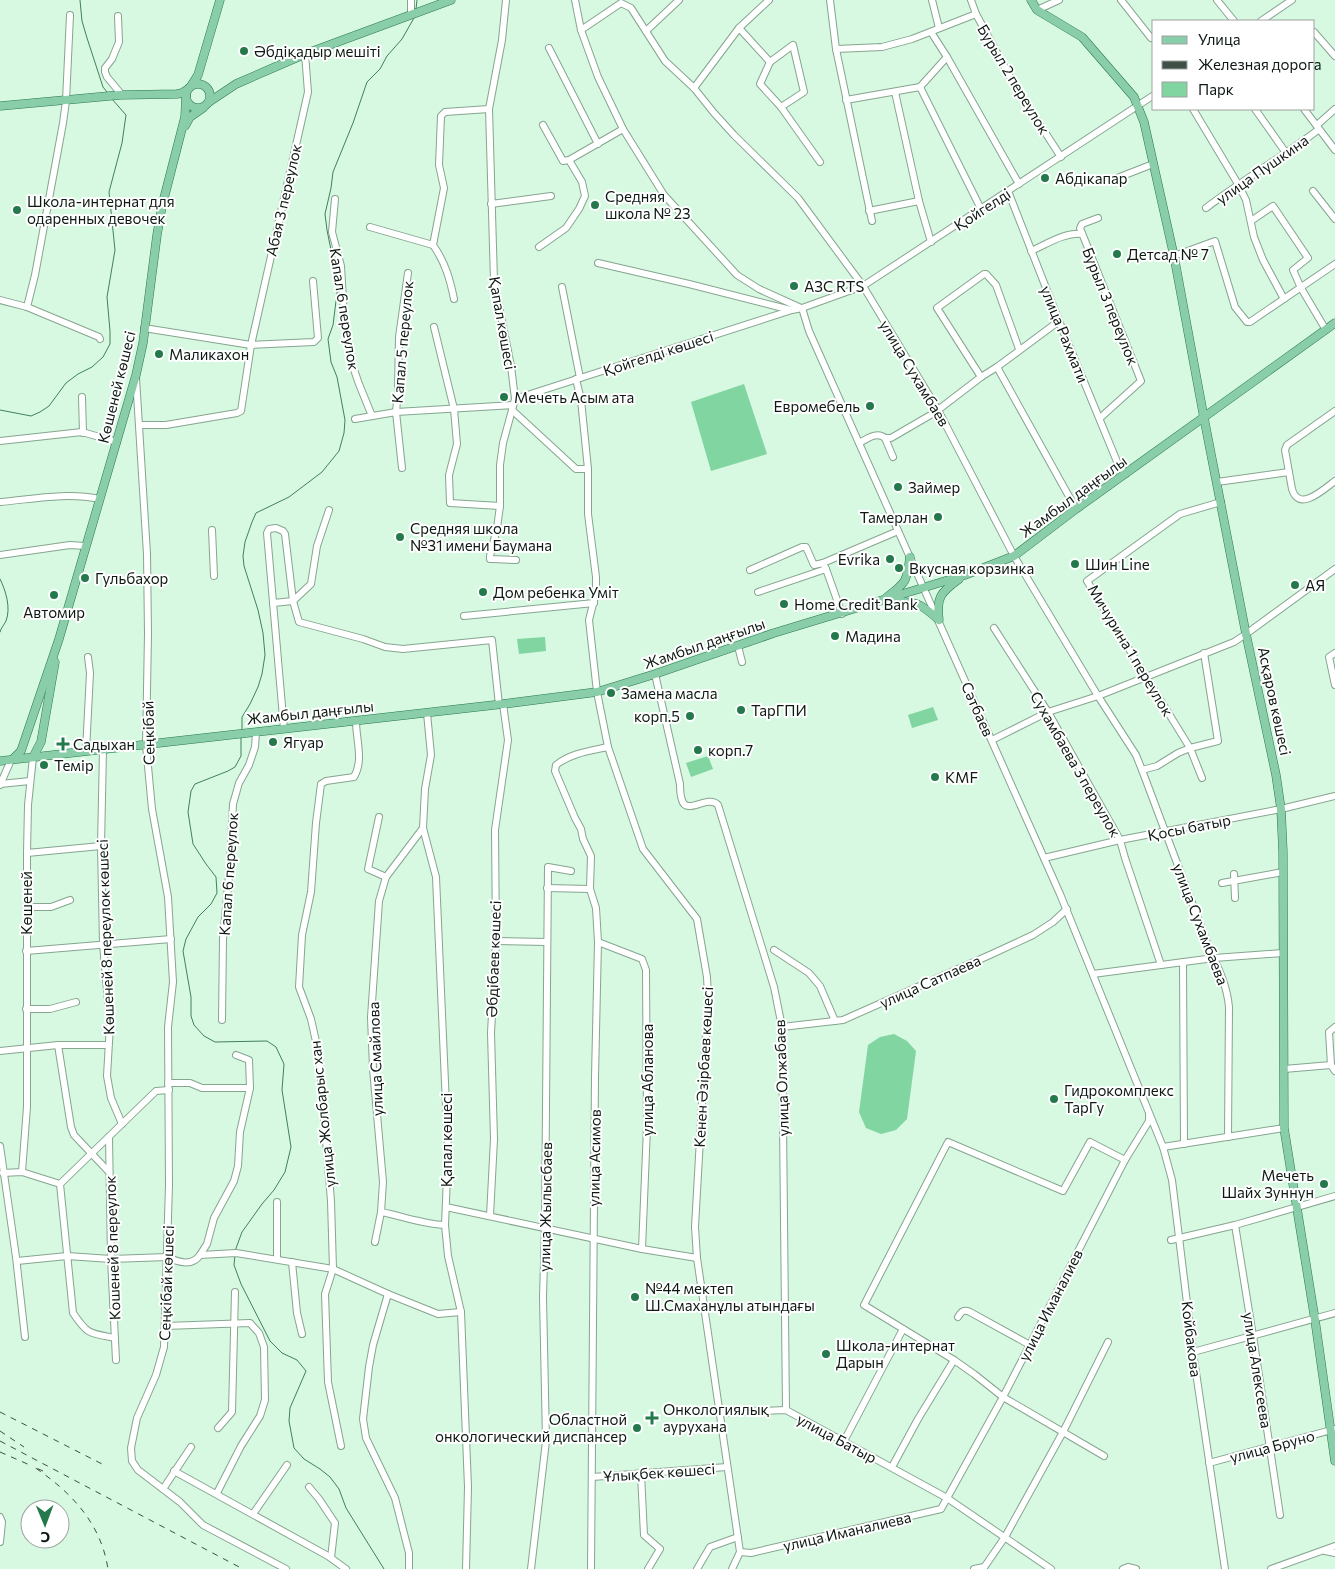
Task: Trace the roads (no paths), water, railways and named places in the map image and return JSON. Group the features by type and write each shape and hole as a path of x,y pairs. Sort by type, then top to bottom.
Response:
{"main road":[{"path":"180,137 188,96 200,68 220,0"},
{"path":"165,95 177,98 188,96 197,84 219,88 236,84 305,54 451,0"},
{"name":"Асқаров көшесі","path":"1031,0 1037,10 1082,37 1134,97 1144,122 1174,256 1281,809 1284,1128 1333,1430 1335,1461"},
{"path":"0,106 121,95 182,93 188,96 194,108 206,105 211,95 200,77 200,68"},
{"path":"180,137 190,118 236,84"},
{"name":"Көшеней көшесі","path":"11,760 21,751 26,740 59,639 136,375 143,343 162,206 180,137"},
{"name":"Жамбыл даңғылы","path":"0,761 597,692 774,633 842,614 964,575 1014,556 1076,509 1335,323"},
{"path":"883,600 906,579 910,558"},
{"path":"938,620 937,606 939,598 945,590 964,575"},
{"path":"883,600 916,603 926,608 938,620"},
{"name":"Көшеней көшесі","path":"33,757 41,742 59,639"},
{"path":"26,740 26,745 33,757"}],"street":[{"path":"411,15 412,0"},
{"name":"Қапал көшесі","path":"506,0 502,40 488,109 494,280 511,366 513,405 503,443 500,465 500,506 490,559 516,560"},
{"path":"575,0 581,30 598,77 623,129 664,195 737,275 760,289 802,308"},
{"path":"646,31 679,0"},
{"path":"694,88 739,28 769,0"},
{"path":"830,0 836,49 872,221"},
{"path":"932,0 939,28"},
{"name":"Бурыл 2 переулок","path":"971,0 976,14 1015,86 1060,157"},
{"path":"1037,10 1059,0"},
{"path":"1121,0 1151,38"},
{"path":"1217,0 1233,20"},
{"path":"1262,20 1292,0"},
{"name":"улица Сухамбаев","path":"581,30 621,3 631,8 665,61 694,88 727,127 798,198 863,286 938,410 1014,556 1098,696 1136,755 1166,832"},
{"path":"836,49 882,47 912,40 976,14"},
{"path":"28,307 66,101 70,15"},
{"path":"118,16 119,42 105,72 107,78 121,95"},
{"path":"739,28 770,62"},
{"path":"931,32 1019,184"},
{"path":"1315,33 1335,56"},
{"path":"781,106 804,92 794,45 770,62 760,84 781,106 820,162"},
{"path":"549,48 598,144"},
{"name":"Абая 3 переулок","path":"140,425 166,425 241,411 251,345 308,92 305,54"},
{"path":"846,100 920,87 947,57"},
{"path":"920,87 981,209"},
{"path":"895,92 919,201 931,242"},
{"name":"Қойгелді","path":"802,308 863,286 1152,96"},
{"path":"433,244 444,188 439,165 442,116 445,112 488,109"},
{"name":"улица Пушкина","path":"1206,208 1238,184 1286,153 1318,127 1335,109"},
{"path":"1194,110 1246,200 1254,237 1263,260 1284,299"},
{"path":"1256,110 1286,153"},
{"path":"1305,110 1335,150"},
{"path":"543,125 563,161 569,160 623,129"},
{"path":"539,247 566,228 579,209 584,196 582,182 569,160"},
{"path":"1112,180 1153,164"},
{"name":"улица Рахмати","path":"1008,191 1118,464 1126,474"},
{"path":"1313,191 1335,219"},
{"path":"492,204 551,196"},
{"name":"Капал 6 переулок","path":"335,198 332,232 340,266 344,316 352,364 372,416"},
{"path":"870,211 919,201"},
{"path":"1252,221 1273,206 1308,258 1293,270 1301,288 1326,330"},
{"name":"Бурыл 3 переулок","path":"1098,218 1080,227 1141,380 1100,418"},
{"path":"370,227 433,244 448,273 454,299"},
{"path":"1031,251 1062,237 1082,234"},
{"path":"1174,256 1215,241 1235,307 1247,322 1250,322 1335,264"},
{"path":"598,263 792,310"},
{"name":"Капал 5 переулок","path":"402,468 396,412 399,337 408,273"},
{"path":"981,377 937,308 984,274 996,285 1019,349"},
{"path":"144,328 251,345 310,343 318,338 314,280"},
{"name":"Кенен Әзірбаев көшесі","path":"562,287 578,378 588,469 588,514 596,577 596,592 590,620 597,692 608,747 643,849 697,919 707,977 708,997 695,1226 697,1258 740,1552"},
{"path":"0,300 28,307 100,339"},
{"name":"Қойгелді көшесі","path":"355,419 396,412 513,405 578,378 802,308"},
{"name":"Сәтбаев","path":"802,308 809,331 858,443 1067,909 1150,1111"},
{"path":"885,438 895,436 938,410 1059,321"},
{"path":"434,327 454,409 457,444 450,475 450,503 500,506"},
{"path":"997,367 1076,509"},
{"name":"Сеңкібай","path":"136,375 147,554 146,745 152,809 168,897 173,982 168,1027 169,1086"},
{"path":"82,398 83,432"},
{"path":"513,405 576,469 588,469"},
{"path":"1335,411 1286,446 1285,450 1294,495 1300,499 1310,499 1335,481"},
{"path":"0,441 83,432 117,442"},
{"path":"858,443 876,434 882,435 893,457"},
{"path":"1217,482 1289,472"},
{"path":"0,502 29,498 84,496 100,499"},
{"name":"Мичурина 1 переулок","path":"1202,778 1190,748 1088,581 1180,514 1221,502"},
{"path":"273,603 292,601 312,584 317,546 329,510"},
{"path":"284,729 267,533 269,529 283,530 285,534 292,601"},
{"path":"212,530 214,576"},
{"path":"758,592 825,566 898,531"},
{"path":"0,555 70,545 85,546"},
{"path":"750,570 802,547 806,547 814,565 825,566"},
{"path":"825,566 842,614"},
{"path":"992,740 1048,712 1098,696 1234,642 1335,569"},
{"name":"Әбдібаев көшесі","path":"292,601 299,622 363,639 385,647 419,649 492,640 508,740 495,830 496,941 491,1033 494,1138 490,1216"},
{"path":"464,616 594,603"},
{"name":"Сухамбаева 3 переулок","path":"994,628 1048,712 1120,840 1161,965"},
{"path":"738,646 742,662"},
{"path":"1142,770 1157,766 1190,748 1218,741 1204,653"},
{"path":"1335,653 1329,657 1335,685"},
{"path":"86,751 90,673 88,657"},
{"name":"улица Олжабаев","path":"655,674 680,784 682,801 688,807 711,801 718,805 774,987 782,1027 786,1410"},
{"name":"Қапал көшесі","path":"427,712 431,755 425,789 424,828 436,877 448,1151 444,1225 448,1256 461,1312 468,1488 466,1569"},
{"name":"улица Жолбарыс хан","path":"341,1446 328,1382 325,1294 333,1269 331,1201 319,1055 312,1019 299,987 302,935 311,892 321,784 326,781 354,777 359,762 356,721"},
{"name":"Капал 6 переулок","path":"222,1020 223,939 230,866 233,804 239,783 249,765 255,747 256,732"},
{"name":"улица Асимов","path":"591,1569 593,1238 598,942 596,908 590,889 591,856 583,839 582,829 575,818 555,772 556,765 563,760 578,753 608,747"},
{"name":"Көшеней 8 переулок көшесі","path":"103,749 100,846 103,944 110,1025 108,1076 111,1098 122,1124"},
{"name":"Көшеней","path":"26,1048 27,853 33,757"},
{"path":"0,784 11,760"},
{"path":"0,784 30,781"},
{"name":"Қосы батыр","path":"1044,858 1120,840 1281,809 1335,796"},
{"path":"379,818 368,870 386,878"},
{"name":"улица Смайлова","path":"375,1242 381,1212 382,1182 371,1017 379,901 386,878 424,828"},
{"name":"улица Сухамбаева","path":"1166,832 1225,983 1228,999 1228,1137"},
{"path":"27,853 100,846"},
{"name":"улица Жылысбаев","path":"531,1569 546,1441 543,1297 548,867 571,871"},
{"path":"1222,883 1234,877 1283,872"},
{"path":"1234,877 1235,898"},
{"path":"547,888 590,889"},
{"path":"26,907 51,907 70,900"},
{"name":"улица Сатпаева","path":"782,1027 843,1020 1033,935 1053,922 1067,909"},
{"path":"26,951 170,939"},
{"path":"496,941 547,942"},
{"name":"улица Абланова","path":"598,942 642,958 646,970 647,1127 642,1248"},
{"path":"774,950 809,973 820,986 835,1021"},
{"path":"1093,974 1214,958 1283,953"},
{"path":"1183,962 1184,1144"},
{"path":"26,1009 50,1009 76,1002"},
{"path":"1284,1068 1333,1068 1329,1032 1335,1027"},
{"path":"0,1051 58,1045 108,1045"},
{"path":"58,1045 71,1127 74,1135 110,1172"},
{"path":"22,1172 27,1107 26,1048"},
{"path":"17,1261 67,1256 112,1259 167,1257 175,1261 186,1262 193,1262 198,1259 207,1244 214,1218 234,1181 238,1166 240,1132 250,1088 250,1060 236,1055"},
{"path":"60,1184 156,1091 169,1086 190,1083 202,1088 250,1088"},
{"name":"Сеңкібай көшесі","path":"169,1086 169,1185 164,1347 156,1375 136,1418 131,1448 132,1461 138,1470 180,1502 203,1526 286,1569"},
{"name":"Койбакова","path":"1150,1111 1172,1180 1193,1352 1225,1569"},
{"name":"улица Иманалиев","path":"947,1498 1003,1397 1125,1160 1149,1121 1150,1111"},
{"path":"1163,1147 1284,1128"},
{"name":"Кошеней 8 переулок","path":"109,1137 116,1360"},
{"path":"1104,1456 1003,1397 954,1360 864,1305 948,1142 1063,1191 1090,1142 1125,1160"},
{"path":"0,1146 17,1261 25,1337"},
{"path":"3,1173 22,1172 60,1184"},
{"path":"60,1184 74,1314 84,1330 115,1338"},
{"path":"1171,1240 1234,1225 1335,1196"},
{"path":"277,1202 277,1259"},
{"path":"446,1206 593,1238 697,1258"},
{"path":"381,1212 400,1215 428,1224 444,1225"},
{"name":"улица Алексеева","path":"1234,1225 1280,1515"},
{"path":"200,1255 236,1253 333,1269 438,1314 461,1312"},
{"path":"292,1262 297,1313 302,1334"},
{"path":"218,1428 232,1412 235,1292"},
{"path":"388,1294 369,1367 362,1419 366,1438 395,1498 409,1553 409,1569"},
{"path":"958,1318 966,1310 1030,1345"},
{"path":"1193,1352 1335,1313"},
{"path":"165,1326 250,1323 259,1333 264,1347 265,1400 260,1416 241,1446 217,1493"},
{"path":"844,1441 903,1329"},
{"path":"974,1569 983,1568 1004,1537 1063,1432 1108,1342"},
{"path":"892,1467 954,1360"},
{"name":"улица Батыр","path":"719,1412 786,1410 947,1498 1051,1569"},
{"name":"улица Бруно","path":"1210,1463 1333,1430"},
{"path":"163,1489 191,1447"},
{"path":"253,1514 287,1465"},
{"name":"Ұлықбек көшесі","path":"592,1477 727,1467"},
{"path":"174,1471 217,1493 331,1558 346,1569"},
{"path":"642,1474 644,1535 660,1549 648,1569"},
{"path":"309,1487 335,1523 331,1558"},
{"name":"улица Иманалиева","path":"740,1552 751,1553 941,1509 947,1498"},
{"path":"0,1517 2,1522 0,1542"},
{"path":"697,1569 710,1547 738,1537"},
{"path":"1271,1569 1335,1546"},
{"path":"1325,1551 1335,1553"},
{"path":"732,1569 740,1552"},
{"path":"1123,1569 1128,1567 1136,1569"}],"waterway":[{"path":"80,0 82,21 103,87 107,92"},
{"path":"416,9 417,0"},
{"path":"242,729 242,717 258,687 265,655 258,610 244,566 245,542 256,513 289,497 322,472 339,451 344,433 345,420 337,377 331,362 328,339 333,325 338,285 325,214 333,172 367,82 380,69 387,56 402,39 414,18"},
{"path":"0,410 31,416 40,412 49,406 66,383 92,367 103,357 110,344 107,297 115,250 109,192 122,143 126,115 112,99"},
{"path":"0,579 8,605 6,621 0,632"},
{"path":"235,1251 242,1232 274,1190 285,1172 291,1147 282,1090 284,1064 276,1047 267,1041 215,1042 204,1036 194,1025 191,1016 191,997 183,951 186,939 198,917 211,904 217,893 216,877 193,844 188,812 191,791 195,784 235,767 241,756 241,736"},
{"path":"235,1255 234,1265 241,1284 270,1341 282,1353 297,1360 306,1371 290,1408 289,1421 294,1448 304,1459 330,1477 339,1489 346,1508 384,1569"}],"railway":[{"path":"0,1412 104,1465"},
{"path":"0,1431 24,1447"},
{"path":"0,1441 243,1569"},
{"path":"0,1452 32,1466"},
{"path":"43,1471 34,1467 72,1498 91,1523 99,1537 108,1569"}],"place":[{"name":"Әбдіқадыр мешіті","path":"244,51"},
{"name":"Абдiкапар","path":"1045,178"},
{"name":"Средняя школа № 23","path":"595,205"},
{"name":"Школа-интернат для одаренных девочек","path":"17,210"},
{"name":"Детсад № 7","path":"1117,254"},
{"name":"АЗС RTS","path":"794,286"},
{"name":"Маликахон","path":"159,354"},
{"name":"Мечеть Асым ата","path":"504,397"},
{"name":"Евромебель","path":"870,406"},
{"name":"Займер","path":"898,487"},
{"name":"Тамерлан","path":"938,517"},
{"name":"Средняя школа №31 имени Баумана","path":"400,537"},
{"name":"Evrika","path":"890,559"},
{"name":"Шин Line","path":"1075,564"},
{"name":"Вкусная корзинка","path":"899,568"},
{"name":"Гульбахор","path":"85,578"},
{"name":"АЯ","path":"1295,585"},
{"name":"Дом ребенка Умiт","path":"483,592"},
{"name":"Автомир","path":"54,595"},
{"name":"Home Credit Bank","path":"784,604"},
{"name":"Мадина","path":"835,636"},
{"name":"Замена масла","path":"611,693"},
{"name":"ТарГПИ","path":"741,710"},
{"name":"корп.5","path":"690,716"},
{"name":"Ягуар","path":"273,742"},
{"name":"Садыхан","path":"63,744"},
{"name":"корп.7","path":"698,750"},
{"name":"Темір","path":"44,765"},
{"name":"KMF","path":"935,777"},
{"name":"Гидрокомплекс ТарГу","path":"1054,1099"},
{"name":"Мечеть Шайх Зуннун","path":"1324,1184"},
{"name":"№44 мектеп Ш.Смаханұлы атындағы","path":"635,1297"},
{"name":"Школа-интернат Дарын","path":"826,1354"},
{"name":"Онкологиялық аурухана","path":"652,1418"},
{"name":"Областной онкологический диспансер","path":"637,1428"}]}
